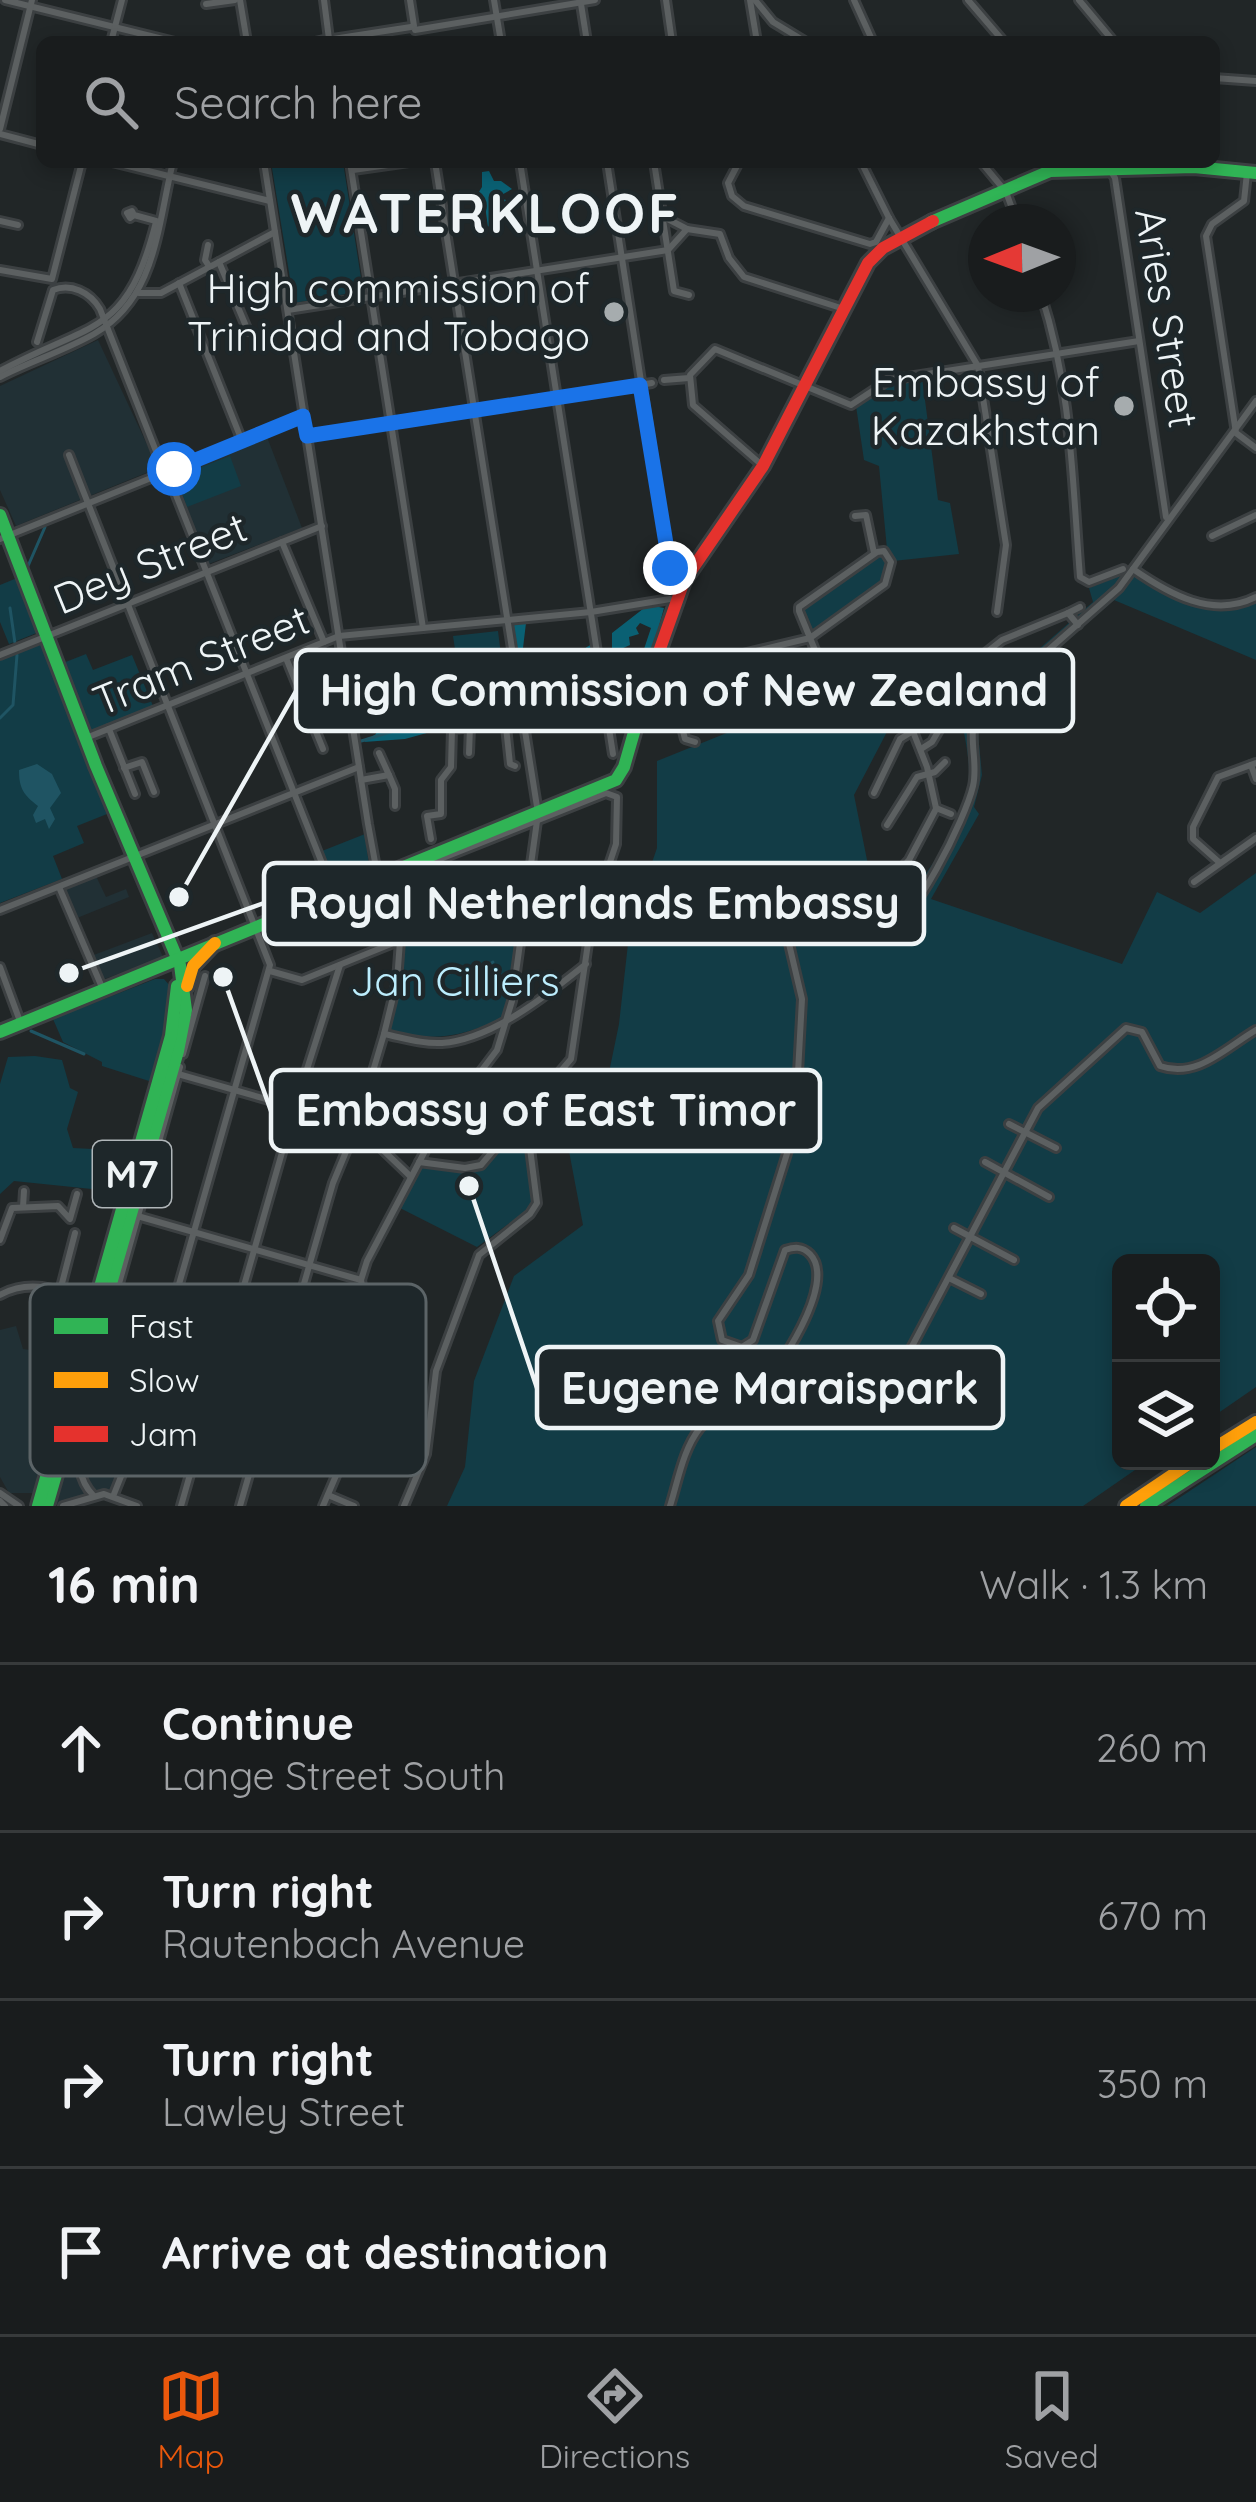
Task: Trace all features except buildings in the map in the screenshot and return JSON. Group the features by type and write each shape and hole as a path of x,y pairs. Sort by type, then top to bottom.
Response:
{"main road":[{"path":"0,1029 615,787 677,592 762,464 871,259 901,236 1042,168"},
{"path":"1204,168 1251,173"},
{"name":"M7","path":"0,515 3,535 186,997 182,1034 145,1154"},
{"path":"186,997 190,970 215,944"},
{"name":"M7","path":"106,1284 145,1154 177,1008 175,960"},
{"path":"60,1006 97,984 143,973"},
{"name":"M7","path":"103,1284 110,1250 130,1211"},
{"path":"1220,1444 1256,1421"},
{"path":"1146,1506 1256,1435"},
{"path":"1126,1506 1180,1470"},
{"name":"M7","path":"38,1506 47,1476"},
{"name":"M7","path":"47,1506 56,1476"},
{"path":"52,1491 64,1506"}],"street":[{"path":"5,0 151,36"},
{"path":"113,36 122,0"},
{"path":"206,4 237,0 246,36"},
{"path":"324,0 333,36"},
{"path":"410,0 414,29"},
{"path":"494,0 500,36"},
{"path":"358,36 595,0"},
{"path":"666,0 671,36"},
{"path":"753,0 756,36"},
{"path":"753,0 773,22 796,36"},
{"path":"854,0 870,36"},
{"path":"968,0 999,36"},
{"path":"1079,0 1109,36"},
{"path":"580,1 586,36"},
{"path":"31,3 0,132 36,143"},
{"path":"1220,78 1256,81"},
{"path":"0,270 52,280 80,168"},
{"path":"136,168 270,201"},
{"path":"1,373 105,323 139,293 171,168"},
{"path":"266,168 361,780 386,901 400,940 385,1034 357,1125 341,1158 304,1284"},
{"path":"351,168 423,628"},
{"path":"362,1284 379,1234 437,1129 493,1058 508,1018 537,817 436,168"},
{"path":"521,168 613,754"},
{"path":"608,168 677,592"},
{"path":"655,168 675,292 689,295"},
{"path":"736,168 728,184 733,198 744,206 870,244 876,242 889,218"},
{"path":"864,168 978,366 1006,545 997,612"},
{"path":"986,168 1010,204"},
{"name":"Aries Street","path":"1104,168 1164,486 1165,521"},
{"path":"1251,173 1244,201 1206,232 1236,433 1256,448"},
{"path":"134,215 158,221"},
{"path":"662,216 687,229 720,234 731,263 746,278 843,308"},
{"path":"0,221 18,225"},
{"path":"288,310 668,250 687,229"},
{"path":"139,293 153,295 275,232"},
{"path":"1,373 105,323 135,288 153,240"},
{"path":"208,245 205,260 209,266"},
{"path":"219,261 248,331"},
{"path":"179,283 242,441"},
{"path":"37,342 46,301 59,287 88,294 105,323 160,457 335,897"},
{"path":"1046,312 1059,353 1075,463 1079,577 1089,582 1123,569"},
{"path":"664,380 689,378 718,349 854,404 889,380 1139,341"},
{"path":"689,378 693,405 762,464"},
{"path":"307,436 652,383"},
{"path":"670,1506 699,1429 754,1395 772,1373 798,1338 814,1288 813,1257 789,1248 778,1260 753,1340 734,1347 719,1335 718,1321 754,1260 795,1128 802,999 786,939 788,926 801,913 811,911 871,935 887,933 943,862 955,816 974,780 972,731 978,712 1119,588 1256,401"},
{"path":"3,535 165,475 303,416"},
{"path":"69,455 214,824 262,926 270,971 178,1284"},
{"name":"Aries Street","path":"1164,486 1178,502"},
{"path":"855,516 866,515 874,554"},
{"path":"1212,536 1256,515"},
{"name":"Dey Street","path":"0,655 322,526"},
{"path":"282,542 324,642"},
{"path":"649,676 810,638 885,584 890,556 881,550 800,605 810,638 826,677"},
{"path":"1133,568 1168,591 1208,604 1230,606 1256,597"},
{"name":"Tram Street","path":"86,738 339,636 591,612 677,592"},
{"path":"952,655 957,678 1002,640 1080,607"},
{"path":"1068,613 1078,625"},
{"path":"286,658 323,749"},
{"path":"668,672 685,739 695,742"},
{"path":"898,872 937,808 913,731 909,678"},
{"path":"430,839 428,814 441,814 444,809 441,780 452,767 450,733 454,727 523,723"},
{"path":"921,749 932,742 942,725"},
{"path":"469,753 470,726"},
{"path":"506,726 510,764 515,766"},
{"path":"109,729 135,794"},
{"path":"874,793 900,739 913,731"},
{"path":"379,753 395,788 395,806"},
{"path":"124,768 142,762 154,792"},
{"path":"887,825 917,777 945,762"},
{"path":"1220,863 1193,839 1193,827 1218,777 1253,764 1256,779"},
{"path":"0,910 132,853 359,766"},
{"path":"361,780 389,775"},
{"path":"419,1162 465,1168 481,1165 572,1059 593,912 616,844 619,802 615,787"},
{"path":"937,808 955,816"},
{"path":"1194,881 1256,838"},
{"path":"59,887 97,984"},
{"path":"270,971 298,981 527,890"},
{"path":"385,1034 417,1042 467,1038 508,1018 586,964"},
{"path":"244,1284 340,965"},
{"path":"0,967 20,1021"},
{"path":"114,1284 130,1211 178,1074 205,976"},
{"path":"904,1424 898,1412 907,1363 1041,1104 1129,1028 1142,1032 1160,1066 1186,1071 1196,1070 1256,1030"},
{"path":"178,1074 357,1125 410,1176"},
{"path":"426,1454 436,1371 479,1255 536,1206 527,1113"},
{"path":"1010,1124 1056,1148"},
{"path":"985,1162 1049,1197"},
{"path":"23,1208 24,1191"},
{"path":"0,1240 4,1215 12,1208 58,1206 70,1219 77,1194"},
{"path":"130,1211 361,1280"},
{"path":"954,1228 1014,1260"},
{"path":"62,1284 75,1233"},
{"path":"949,1278 981,1294"},
{"path":"0,1295 30,1285"},
{"path":"907,1363 923,1371"},
{"path":"900,1395 917,1397"},
{"path":"83,1476 92,1496"},
{"path":"114,1495 121,1476"},
{"path":"181,1506 190,1476"},
{"path":"240,1506 248,1476"},
{"path":"322,1506 337,1476"},
{"path":"404,1506 417,1476"},
{"path":"64,1506 92,1496 114,1495 136,1506"},
{"path":"328,1495 354,1506"},
{"path":"75,1506 92,1496"},
{"path":"1,1500 19,1506"}],"shaded area":[{"path":"489,171 494,181 512,189 498,197 513,211 488,227 484,199 477,195 482,172"},
{"path":"98,340 158,468 16,526 0,490 0,386"},
{"path":"267,437 302,528 206,565 172,474"},
{"path":"648,605 664,608 649,662 642,655 651,628 640,623 639,634 629,637 630,645 621,649 625,661 612,659 612,633"},
{"path":"516,622 526,623 523,648 531,652 529,685 533,689 545,683 542,671 554,660 562,666 594,644 595,659 583,664 585,680 577,691 570,691 569,681 562,680 549,703 523,708 510,629"},
{"path":"513,696 516,722 452,726 405,739 364,742 376,734 378,723 415,714 424,721 480,702 497,711"},
{"path":"37,764 52,774 61,793 50,808 55,819 49,829 45,819 36,823 33,815 38,806 20,782 19,770"},
{"path":"96,876 106,897 126,889 129,897 77,918 65,888"},
{"path":"152,933 163,957 102,980 91,956"},
{"path":"16,1326 23,1349 30,1350 30,1476 39,1476 34,1493 9,1493 0,1477 0,1330"},
{"path":"57,1476 120,1476 114,1494 47,1506"}],"green space":[{"path":"272,168 344,168 363,291 294,303"},
{"path":"922,377 938,500 950,503 959,554 893,561 887,549 879,466 864,460 856,406 885,384"},
{"path":"230,456 241,486 187,507 176,477"},
{"path":"880,554 889,561 883,583 811,634 802,606"},
{"path":"1142,567 1137,575 1194,604 1224,609 1256,601 1256,660 1114,600 988,709 978,733 982,775 974,807 979,814 931,899 1122,964 1157,892 1200,913 1256,873 1256,1387 1220,1412 1220,1254 1112,1254 1112,1470 1135,1470 1083,1506 447,1506 465,1467 474,1381 514,1276 583,1225 565,1130 607,1082 630,926 657,848 657,761 898,664 890,726 854,795 867,860 891,919 941,850 961,811 969,772 961,717 1093,602 1089,588"},
{"path":"17,578 39,632 9,644 0,622 0,585"},
{"path":"498,631 502,663 458,669 453,636"},
{"path":"43,642 107,814 77,826 84,843 53,856 62,879 0,903 0,660"},
{"path":"86,654 93,670 132,655 153,706 90,732 63,663"},
{"path":"365,834 370,873 355,880 347,862 329,869 322,851"},
{"name":"Jan Cilliers","path":"524,896 504,1017 448,1036 388,1031 405,942"},
{"path":"164,979 170,986 171,1013 150,1089 149,1081 102,1066 63,1042 53,1019"},
{"path":"8,1057 62,1060 70,1088 78,1092 67,1129 73,1148 132,1151 121,1192 14,1181 0,1194 0,1084"},
{"path":"524,1119 537,1203 477,1247 394,1205 418,1162 470,1170"},
{"path":"1256,1447 1256,1506 1167,1506"}],"waterway":[{"path":"28,566 45,527"},
{"path":"10,608 15,643"},
{"path":"0,718 13,705 17,655"},
{"path":"361,741 449,717 516,712"},
{"path":"442,976 493,962"},
{"path":"31,1031 84,1054"}],"traffic: fast":[{"path":"931,222 1050,171 1158,168"},
{"path":"1204,168 1256,173"},
{"path":"0,515 96,766 180,965 186,1010 178,1051 111,1284"},
{"path":"0,1032 616,780 650,677"},
{"path":"101,1284 171,1036 177,986"},
{"path":"1146,1506 1256,1435"},
{"path":"38,1506 46,1476"},
{"path":"47,1506 56,1476"}],"traffic: slow":[{"path":"187,986 193,966 215,943"},
{"path":"1220,1444 1256,1422"},
{"path":"1126,1506 1180,1470"}],"traffic: jam":[{"path":"650,677 684,581 763,466 868,263 883,248 933,221"}],"place":[{"name":"High commission of Trinidad and Tobago","path":"614,312"},
{"name":"Embassy of Kazakhstan","path":"1124,406"},
{"name":"High Commission of New Zealand","path":"179,897"},
{"name":"Royal Netherlands Embassy","path":"69,973"},
{"name":"Embassy of East Timor","path":"223,977"},
{"name":"Eugene Maraispark","path":"469,1186"}],"district":[{"name":"WATERKLOOF","path":"486,214"}],"route":[{"path":"174,469 303,416 307,436 640,385 670,568"}]}
